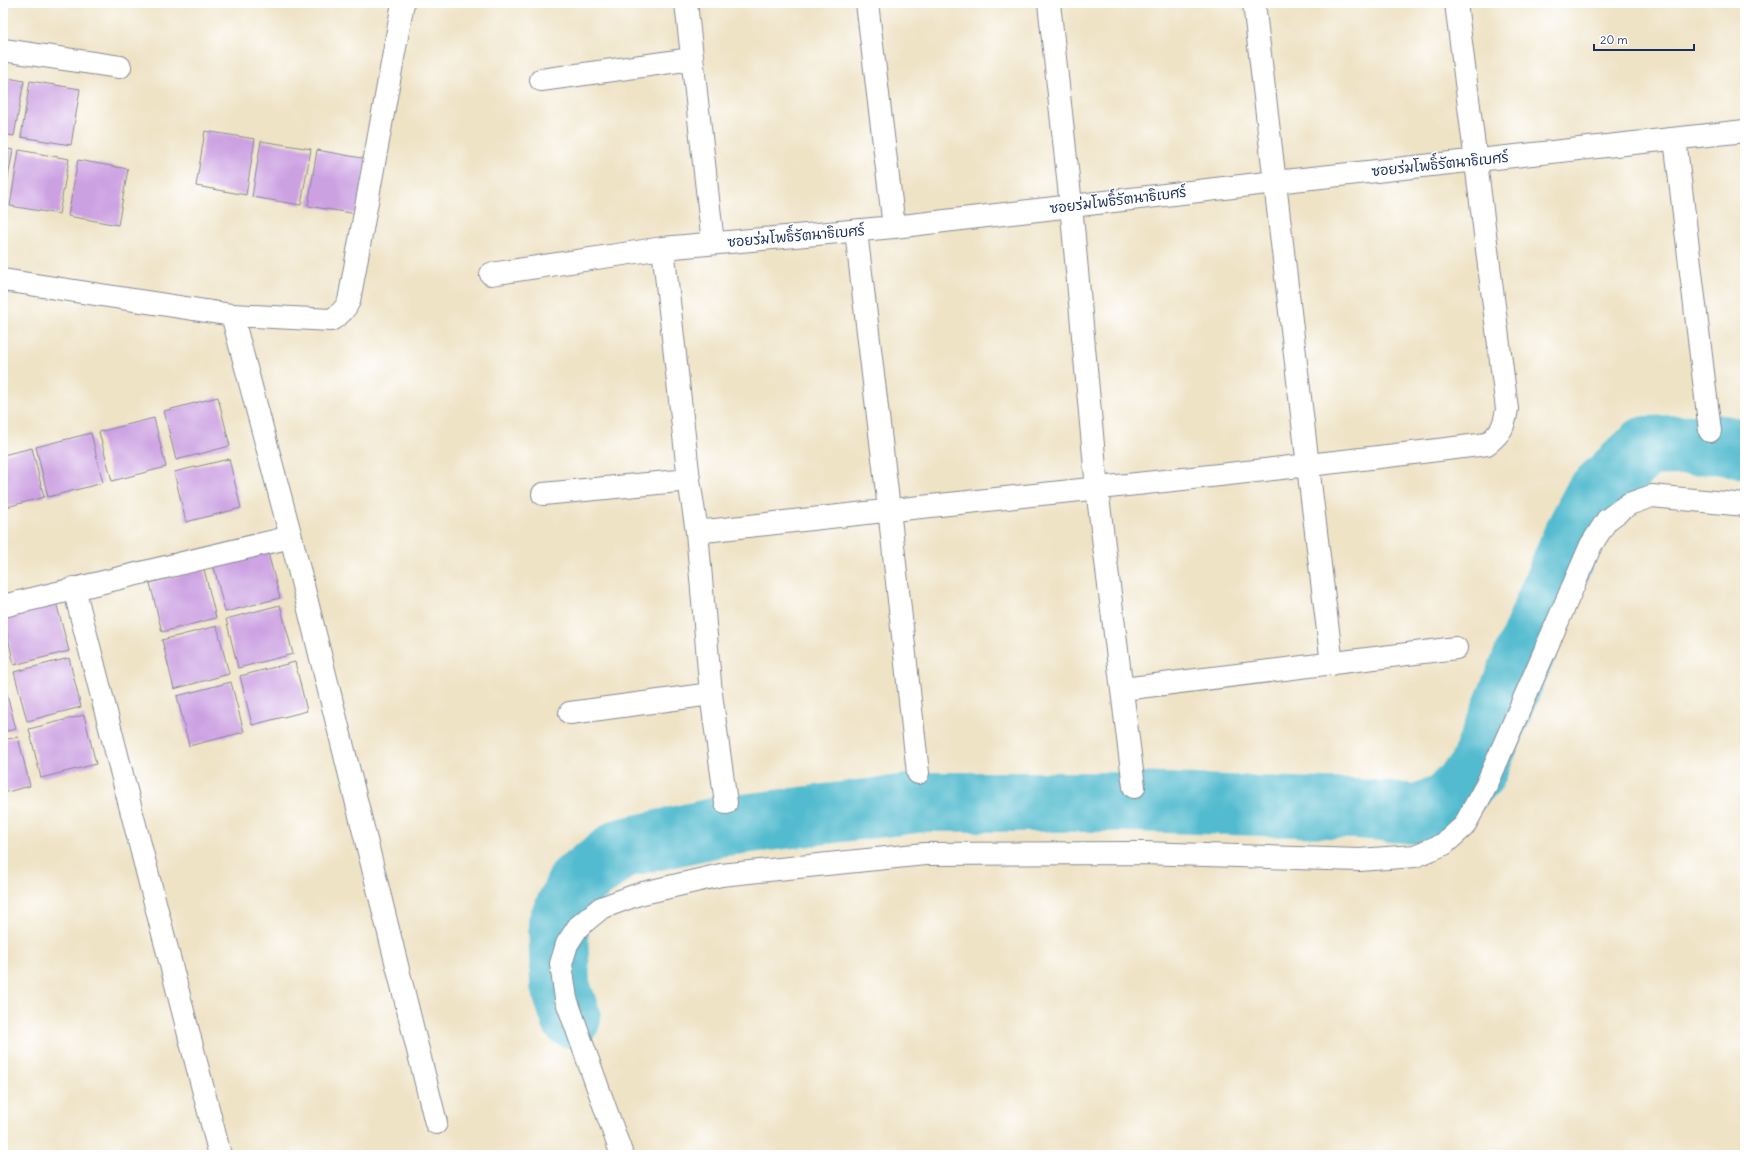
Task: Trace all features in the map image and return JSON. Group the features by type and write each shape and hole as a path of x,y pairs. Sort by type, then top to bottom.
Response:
{"street":[{"path":"3,280 232,315 331,320 339,316 345,309 350,294 403,3"},
{"path":"686,3 713,243"},
{"path":"867,3 894,227"},
{"path":"1049,3 1071,205 1097,489 1123,689 1134,788"},
{"path":"1254,3 1332,664"},
{"path":"697,532 889,509 1097,489 1308,466 1487,444 1498,436 1504,425 1507,409 1456,3"},
{"path":"3,50 120,67"},
{"path":"541,80 692,59"},
{"name":"ซอยร่มโพธิ์รัตนาธิเบศร์","path":"491,274 663,248 894,227 1071,205 1745,131"},
{"path":"1675,139 1710,431"},
{"path":"856,231 918,773"},
{"path":"663,248 689,480 697,532 711,694 726,803"},
{"path":"232,315 291,537 436,1123"},
{"path":"543,494 689,480"},
{"path":"622,1155 566,999 562,964 567,944 578,926 601,908 639,894 721,875 925,854 1142,853 1359,860 1415,856 1444,844 1464,826 1486,786 1591,545 1607,520 1629,504 1652,496 1745,505"},
{"path":"3,606 291,537"},
{"path":"74,588 220,1155"},
{"path":"1123,689 1456,648"},
{"path":"570,713 711,694"}],"building":[{"path":"3,77 24,81 14,136 3,134"},
{"path":"30,81 80,89 71,145 21,137"},
{"path":"205,131 255,139 246,195 196,186"},
{"path":"261,141 311,149 301,205 252,197"},
{"path":"3,148 13,150 4,200 3,200"},
{"path":"19,150 69,159 59,214 10,206"},
{"path":"317,150 367,159 357,214 308,206"},
{"path":"78,160 128,169 118,225 68,216"},
{"path":"218,397 230,446 176,460 164,411"},
{"path":"154,418 166,467 112,481 99,432"},
{"path":"91,433 103,483 48,497 36,447"},
{"path":"32,448 44,497 3,508 3,455"},
{"path":"229,459 241,508 186,522 174,472"},
{"path":"267,549 280,598 225,612 213,563"},
{"path":"204,569 216,618 162,632 150,583"},
{"path":"56,602 69,651 14,665 3,615"},
{"path":"280,605 293,654 238,668 226,619"},
{"path":"217,626 229,674 174,689 162,640"},
{"path":"69,658 81,707 27,721 14,672"},
{"path":"295,662 307,711 252,725 240,676"},
{"path":"3,679 16,729 3,732"},
{"path":"231,682 244,732 189,746 177,696"},
{"path":"84,715 96,764 41,778 29,729"},
{"path":"18,737 30,786 3,793 3,740"}],"waterway":[{"path":"571,1018 560,985 558,923 577,882 622,848 718,827 925,802 1133,802 1358,809 1416,814 1446,804 1477,771 1572,538 1595,494 1646,446 1716,444 1745,449"}]}
